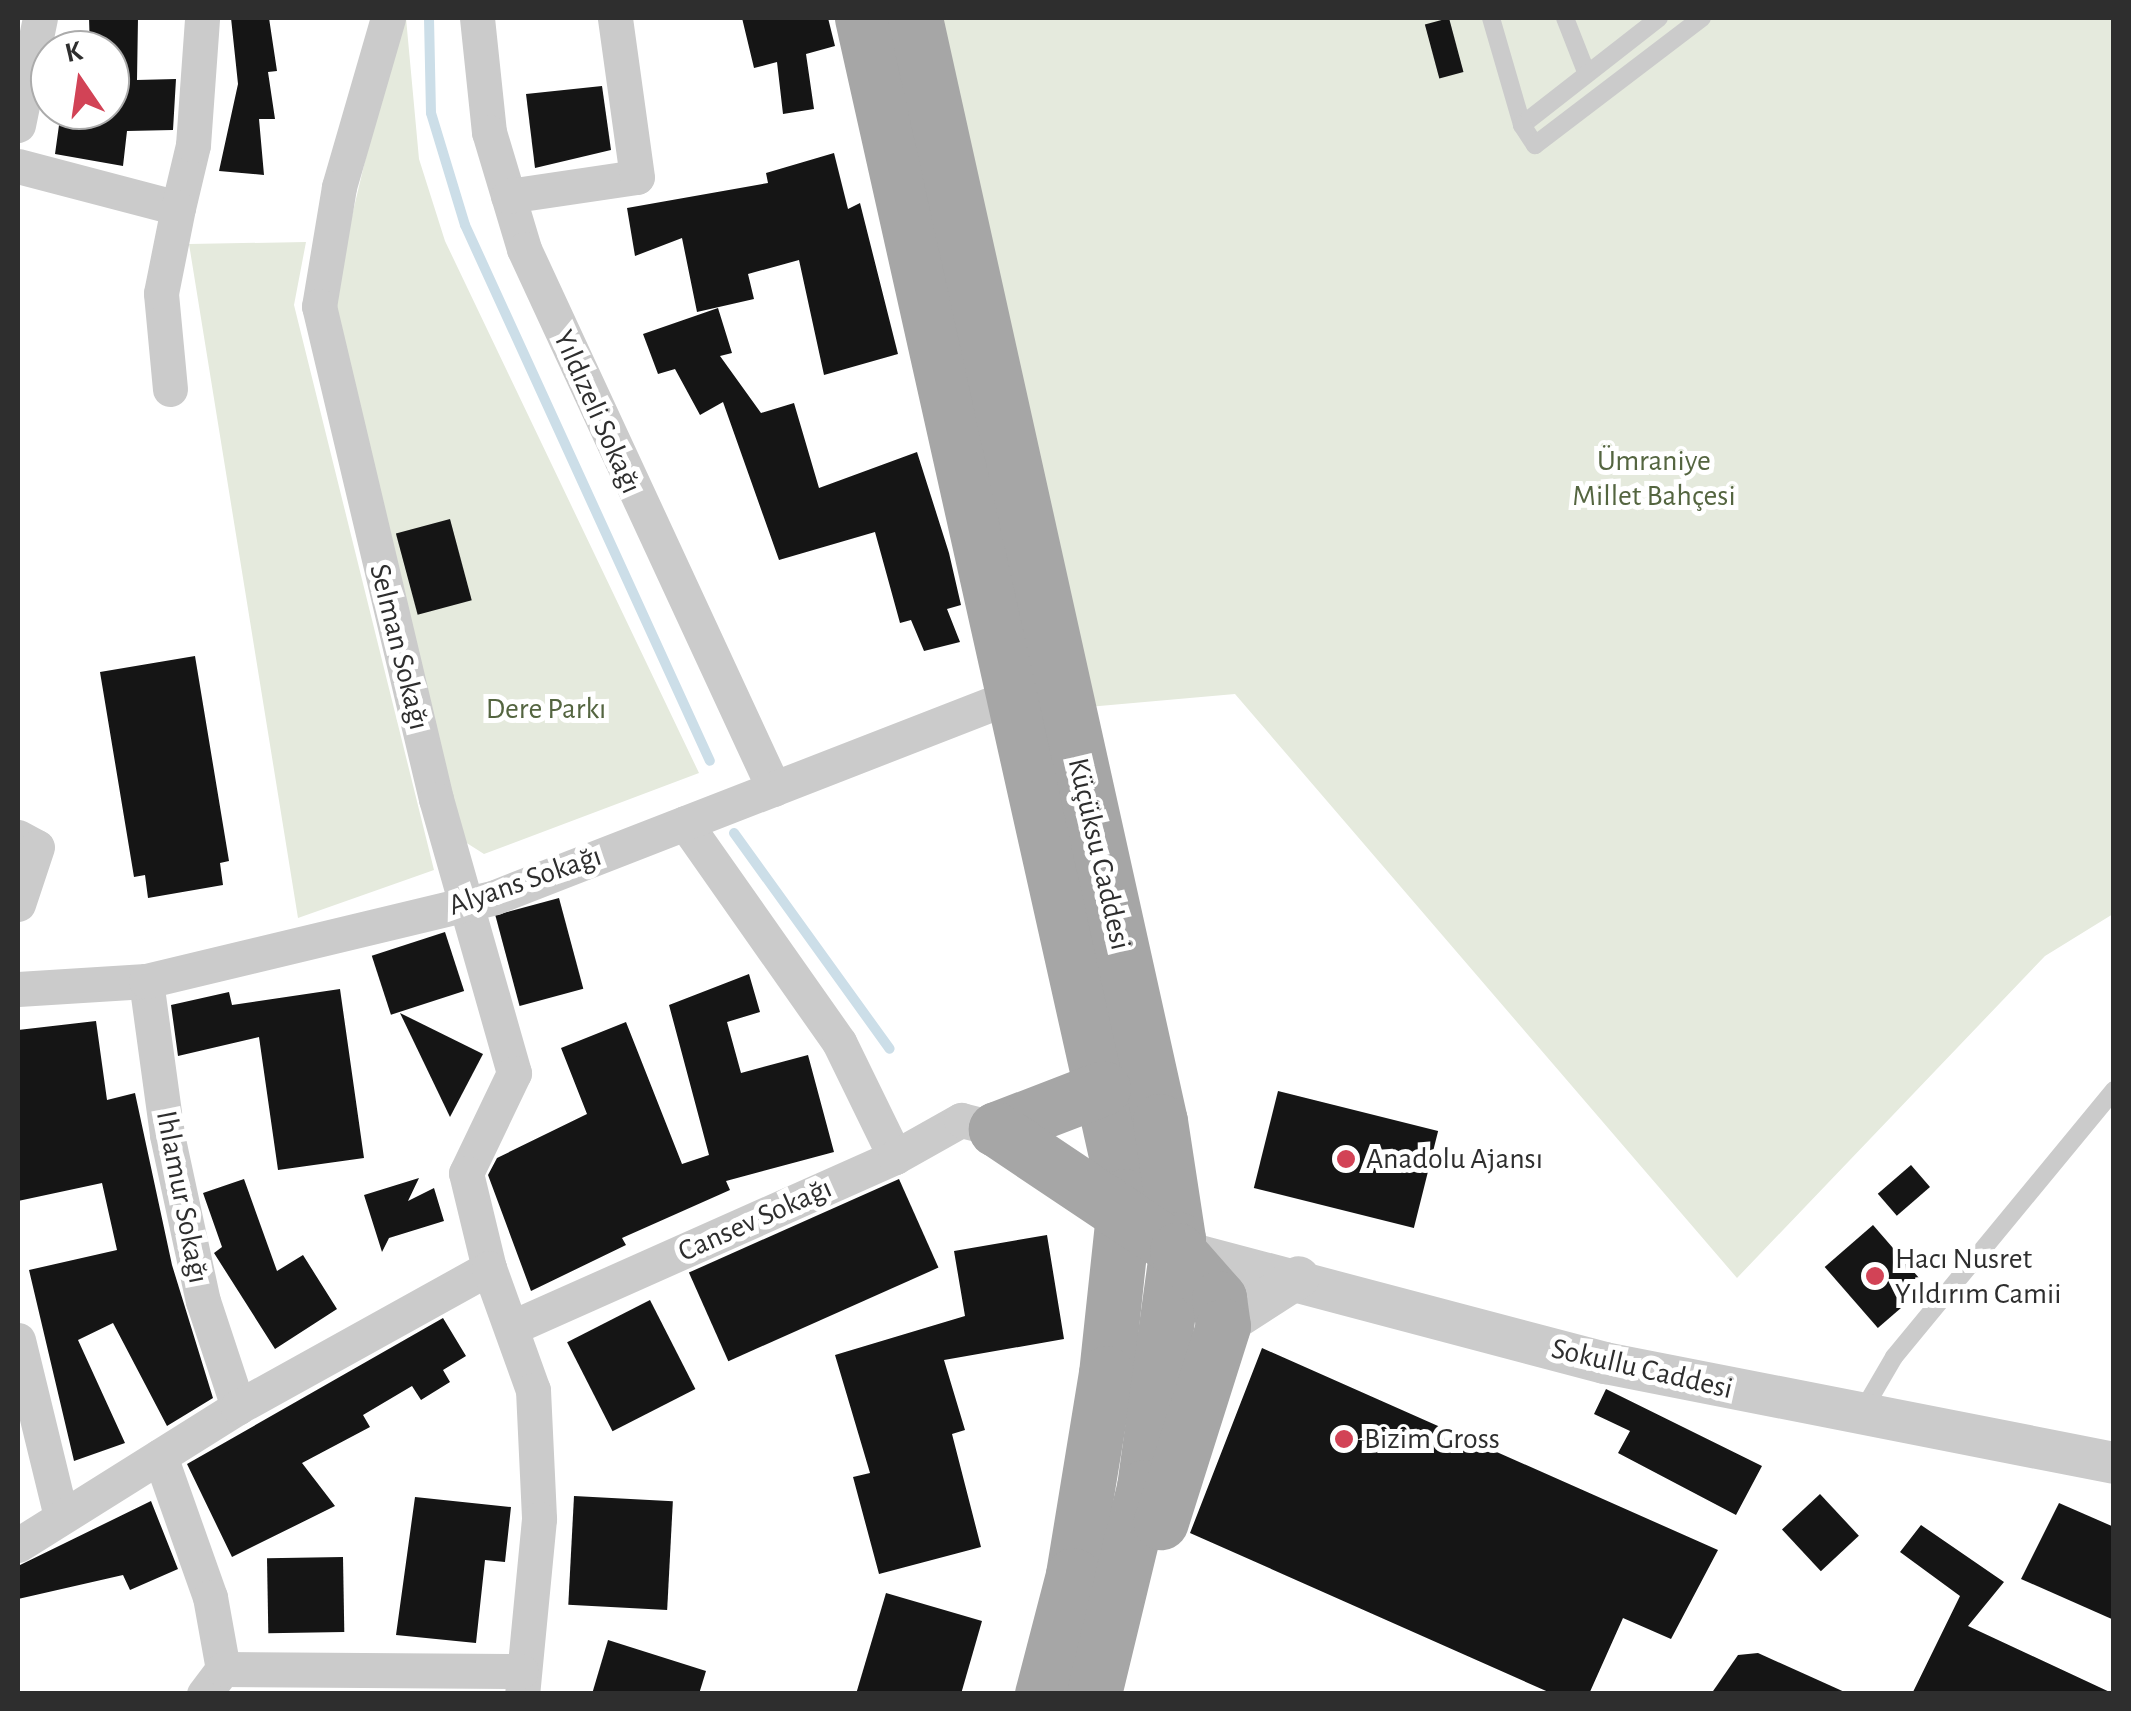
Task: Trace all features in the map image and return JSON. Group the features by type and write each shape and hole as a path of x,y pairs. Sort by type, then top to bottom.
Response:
{"main road":[{"name":"Küçüksu Caddesi","path":"862,18 1036,690 1160,1121 1177,1250 1123,1592 1094,1694"},
{"name":"Küçüksu Caddesi","path":"915,18 1036,690 1124,1234 1073,1575 1042,1694"},
{"path":"1103,1088 996,1129 1124,1234 1177,1250 1214,1289 1223,1326 1175,1496 1123,1592"}],"street":[{"path":"18,126 40,18"},
{"path":"170,390 162,293 193,145 202,18"},
{"name":"Selman Sokağı","path":"388,18 340,186 318,306 465,904 514,1074 466,1173 489,1268 514,1327 533,1390 539,1519 522,1682"},
{"name":"Yıldızeli Sokağı","path":"477,18 489,132 524,249 686,610 774,790"},
{"path":"508,196 637,178 616,18"},
{"path":"18,166 178,208"},
{"name":"Alyans Sokağı","path":"18,989 146,981 465,904 1036,690"},
{"path":"685,823 838,1042 895,1157"},
{"path":"18,837 37,847 18,904"},
{"name":"Ihlamur Sokağı","path":"146,981 167,1135 203,1301 238,1407"},
{"name":"Cansev Sokağı","path":"514,1327 895,1157 961,1120 996,1129"},
{"name":"Sokullu Caddesi","path":"1177,1250 1299,1277 1605,1363 1860,1418 2114,1462"},
{"path":"18,1545 238,1407 489,1268"},
{"path":"1223,1326 1299,1277"},
{"path":"18,1340 61,1516"},
{"path":"160,1456 210,1597 214,1681 522,1682"}],"lane":[{"path":"1491,18 1522,124 1534,145 1702,18"},
{"path":"1565,18 1587,74"},
{"path":"1522,124 1653,20"},
{"path":"1860,1418 1894,1357 2114,1090"}],"green space":[{"name":"Dere Parkı","path":"399,18 406,18 419,159 445,241 699,773 484,854 462,840 331,304"},
{"name":"Ümraniye Millet Bahçesi","path":"924,18 2113,18 2113,914 2045,956 1737,1278 1235,694 1088,707"},
{"path":"306,242 294,305 434,870 298,918 189,244"}],"building":[{"path":"89,18 138,18 137,80 176,79 173,130 127,131 123,166 55,154 58,130 130,130 130,30 89,30"},
{"path":"231,18 269,18 277,71 268,72 275,119 259,119 264,175 219,171 238,84"},
{"path":"742,18 828,18 835,46 806,54 814,109 783,114 777,62 754,68"},
{"path":"1449,18 1463,72 1439,79 1425,24"},
{"path":"602,86 611,150 535,168 526,94"},
{"path":"834,153 848,209 860,203 898,354 824,375 799,260 748,274 754,299 697,312 682,238 635,256 627,208 768,183 766,173"},
{"path":"718,308 732,353 720,356 761,413 794,403 819,488 917,452 961,605 947,609 960,642 924,651 911,620 900,623 875,532 779,560 723,402 700,415 675,369 658,374 643,334"},
{"path":"450,519 472,600 418,615 396,533"},
{"path":"195,656 229,861 220,863 223,885 148,898 145,875 134,877 100,672"},
{"path":"559,898 583,989 520,1006 495,915"},
{"path":"445,932 464,991 391,1015 372,956"},
{"path":"749,974 760,1012 727,1022 741,1073 808,1055 834,1152 726,1181 730,1190 622,1238 626,1245 531,1291 488,1175 497,1158 587,1114 561,1048 626,1022 682,1164 709,1155 669,1005"},
{"path":"340,989 364,1158 278,1170 259,1037 178,1056 171,1005 229,992 232,1005"},
{"path":"400,1013 483,1054 450,1117"},
{"path":"96,1021 107,1100 135,1093 172,1265 213,1398 167,1426 113,1323 78,1340 125,1443 74,1461 29,1270 117,1250 102,1183 18,1201 18,1030"},
{"name":"Anadolu Ajansı","path":"1278,1091 1438,1131 1414,1228 1254,1188"},
{"path":"1911,1165 1930,1187 1897,1216 1878,1194"},
{"path":"419,1178 408,1201 434,1188 444,1221 389,1238 382,1252 364,1195"},
{"path":"244,1179 277,1271 303,1255 337,1309 275,1349 214,1253 222,1247 203,1193"},
{"path":"899,1179 938,1268 728,1361 689,1273"},
{"name":"Hacı Nusret Yıldırım Camii","path":"1873,1225 1926,1286 1878,1328 1825,1267"},
{"path":"1047,1235 1064,1339 944,1360 965,1430 952,1434 981,1547 879,1574 853,1477 870,1473 835,1355 965,1316 954,1251"},
{"path":"650,1300 695,1389 613,1431 567,1342"},
{"path":"443,1318 466,1356 443,1370 450,1382 421,1400 412,1386 363,1415 370,1427 302,1463 335,1506 232,1557 187,1464"},
{"name":"Bizim Gross","path":"1262,1348 1718,1550 1671,1639 1623,1618 1589,1694 1553,1694 1190,1533"},
{"path":"1606,1389 1762,1466 1736,1515 1618,1453 1630,1431 1594,1414"},
{"path":"1820,1494 1859,1536 1821,1571 1782,1529"},
{"path":"574,1496 673,1501 667,1610 568,1605"},
{"path":"415,1497 511,1507 505,1562 485,1560 476,1643 396,1635"},
{"path":"151,1501 178,1569 130,1590 123,1575 18,1599 18,1566"},
{"path":"2059,1503 2114,1527 2114,1620 2021,1579"},
{"path":"1921,1525 2004,1582 1968,1626 2114,1694 1912,1694 1960,1596 1900,1552"},
{"path":"343,1557 344,1632 268,1633 267,1558"},
{"path":"886,1593 982,1621 961,1694 856,1694"},
{"path":"608,1640 706,1671 699,1694 592,1694"},
{"path":"1758,1653 1849,1694 1711,1694 1738,1655"}],"waterway":[{"path":"429,18 431,113 465,225 710,761"},
{"path":"734,833 890,1049"}],"place":[{"name":"Anadolu Ajansı","path":"1346,1159"},
{"name":"Hacı Nusret Yıldırım Camii","path":"1875,1276"},
{"name":"Bizim Gross","path":"1344,1439"}]}
